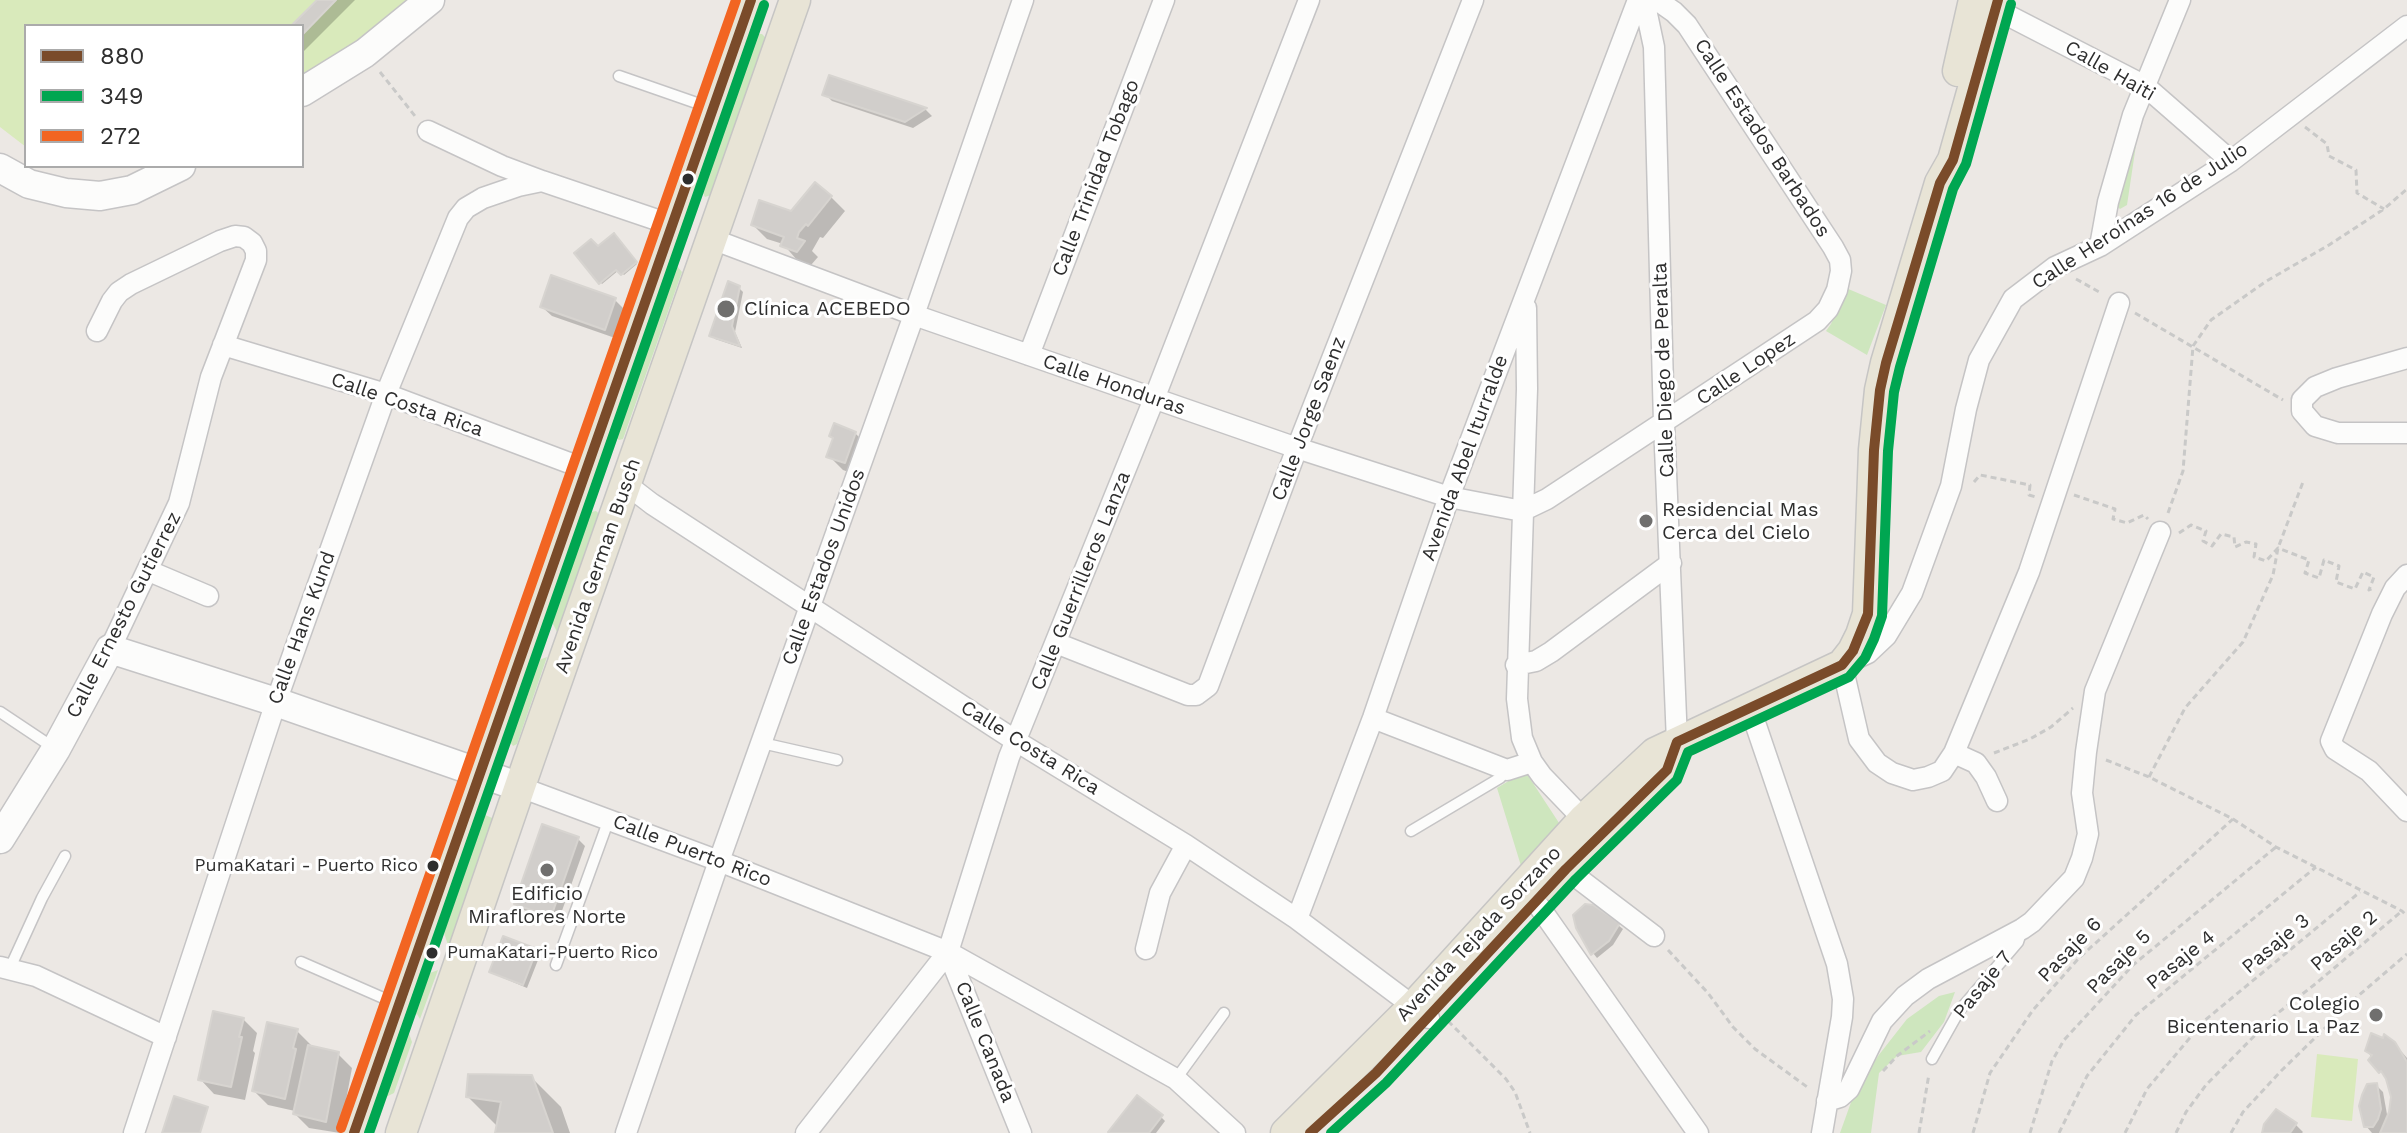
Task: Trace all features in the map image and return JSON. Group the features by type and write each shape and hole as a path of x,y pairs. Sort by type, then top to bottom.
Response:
{"main road":[{"name":"Avenida German Busch","path":"354,1133 751,0"},
{"path":"1677,742 1842,665 1861,635 1868,614 1874,450 1880,390 1940,183 1941,152 1986,2"},
{"name":"Avenida German Busch","path":"401,1133 712,239 785,3"},
{"path":"672,225 712,239"},
{"path":"588,470 626,484"},
{"name":"Avenida Tejada Sorzano","path":"1310,1133 1376,1073 1427,1011 1591,828 1667,770 1677,742"},
{"name":"Avenida Tejada Sorzano","path":"1286,1133 1427,1011 1536,902 1566,869 1591,828"}],"street":[{"path":"304,91 365,53 430,0"},
{"name":"Calle Estados Unidos","path":"626,1133 1023,0"},
{"name":"Calle Trinidad Tobago","path":"1029,355 1164,0"},
{"name":"Calle Guerrilleros Lanza","path":"806,1133 948,952 1016,741 1154,399 1309,0"},
{"name":"Calle Jorge Saenz","path":"1056,643 1188,695 1203,692 1213,678 1297,448 1473,0"},
{"name":"Avenida Abel Iturralde","path":"1297,919 1373,718 1449,497 1638,0"},
{"name":"Calle Diego de Peralta","path":"1644,0 1654,47 1664,423 1677,742"},
{"name":"Calle Estados Barbados","path":"1657,0 1687,25 1833,247 1840,260 1837,290"},
{"path":"2100,246 2108,202 2133,115 2180,0"},
{"name":"Calle Haiti","path":"1986,2 2145,86 2231,161"},
{"name":"Calle Heroínas 16 de Julio","path":"1842,665 1868,653 1886,636 1912,593 1951,486 1979,360 2013,299 2055,267 2100,246 2231,161 2407,26"},
{"path":"428,131 502,166 672,225"},
{"path":"0,168 29,184 66,193 100,196 132,190 177,168"},
{"name":"Calle Hans Kund","path":"134,1133 276,702 386,394 458,218 466,208 483,198 542,181"},
{"name":"Calle Ernesto Gutierrez","path":"0,839 56,749 110,649 179,503 211,377 256,260 252,243 244,237 235,236 220,241 119,292 97,331"},
{"name":"Calle Honduras","path":"712,239 914,315 1297,448 1449,497 1522,511"},
{"name":"Calle Lopez","path":"1522,511 1547,499 1817,321 1828,309 1837,290"},
{"path":"1526,296 1527,389 1517,699 1522,738 1532,762 1591,828"},
{"path":"1842,665 1859,739 1877,763 1892,773 1913,780 1942,771 1954,753 2029,572 2119,303"},
{"name":"Calle Costa Rica","path":"223,345 386,394 588,470"},
{"path":"2407,358 2337,378 2315,387 2302,400 2302,411 2315,426 2338,433 2407,433"},
{"name":"Calle Costa Rica","path":"626,484 1016,741 1186,845 1427,1011"},
{"path":"1827,1101 1840,1097 1849,1089 1882,1021 1905,996 1928,979 2022,929 2074,878 2088,834 2082,793 2095,691 2160,532"},
{"path":"1516,665 1536,661 1551,652 1671,563"},
{"path":"149,571 208,596"},
{"path":"2401,582 2382,614 2331,741 2335,749 2369,771 2407,811"},
{"name":"Calle Puerto Rico","path":"110,649 276,702 609,819 948,952 1176,1079 1235,1133"},
{"path":"1750,708 1837,964 1843,999 1840,1040 1822,1133"},
{"path":"1373,718 1507,770 1532,762"},
{"path":"1954,753 1976,763 1997,801"},
{"path":"1146,949 1160,893 1186,845"},
{"path":"1566,869 1654,936"},
{"path":"1536,902 1698,1133"},
{"name":"Calle Canada","path":"948,952 1021,1133"},
{"path":"5,968 36,976 166,1037"}],"lane":[{"path":"619,76 713,109"},
{"path":"0,712 56,749"},
{"path":"762,743 837,760"},
{"path":"1411,831 1500,778 1507,770"},
{"path":"556,965 609,819"},
{"path":"5,968 65,856"},
{"name":"Pasaje 7","path":"1932,1059 1959,1011 2018,942 2022,929"},
{"path":"301,962 399,1005"},
{"path":"1176,1079 1224,1013"}],"path":[{"path":"365,53 428,131"},
{"path":"2291,116 2327,144 2329,156 2356,170 2357,193 2384,209"},
{"path":"2160,532 2183,471 2193,346 2211,320 2265,282 2384,209 2407,189"},
{"path":"2055,267 2302,411"},
{"path":"1951,486 1971,485 1980,475 2030,485 2029,495 2041,499 2046,488 2058,490 2115,509 2113,519 2127,523 2144,515 2160,532 2180,533 2191,525 2206,531 2203,541 2212,546 2221,534 2234,537 2235,547 2246,542 2256,544 2254,557 2266,561 2278,548"},
{"path":"2149,777 2185,708 2243,642 2273,575 2278,548 2303,482"},
{"path":"2278,548 2309,560 2305,573 2319,578 2324,560 2339,566 2336,582 2355,589 2363,572 2374,577 2369,590 2379,585 2401,582"},
{"path":"1976,763 2051,727 2095,691"},
{"path":"2086,752 2149,777 2233,819 2276,847 2407,916"},
{"name":"Pasaje 6","path":"1973,1133 1990,1073 2033,1010 2079,958 2233,819"},
{"name":"Pasaje 5","path":"2030,1133 2052,1061 2064,1040 2110,988 2152,948 2276,847"},
{"name":"Pasaje 4","path":"2059,1133 2087,1076 2136,1015 2316,867"},
{"name":"Pasaje 3","path":"2125,1133 2147,1089 2204,1021 2361,891"},
{"name":"Pasaje 2","path":"2176,1133 2186,1112 2206,1085 2274,1016 2402,911"},
{"path":"1654,936 1755,1049 1827,1101"},
{"path":"2231,1133 2243,1112 2281,1071 2358,996 2406,955"},
{"path":"1427,1011 1506,1079 1515,1092 1530,1133"},
{"path":"1883,1071 1916,1041 1959,1011"},
{"path":"1919,1133 1932,1059"}],"green space":[{"path":"0,0 407,0 357,43 304,76 304,24 24,24 24,145 0,127"},
{"path":"758,34 768,40 715,196 705,197 702,191"},
{"path":"2139,125 2127,205 2120,209 2111,201"},
{"path":"673,266 682,272 623,439 619,440 612,435"},
{"path":"1846,288 1886,305 1867,355 1826,331"},
{"path":"596,511 603,517 560,638 552,622 591,512"},
{"path":"535,653 539,660 547,657 517,744 513,746 504,740"},
{"path":"1525,771 1563,829 1522,869 1497,788"},
{"path":"485,815 497,820 449,948 444,933"},
{"path":"425,964 430,973 438,970 420,1019 417,1014 405,1021"},
{"path":"1955,992 1944,1022 1921,1052 1897,1056 1879,1073 1871,1133 1840,1133 1854,1094 1907,1019 1939,996"},
{"path":"405,1022 412,1042 394,1093 384,1098 381,1090"},
{"path":"2317,1054 2358,1059 2352,1121 2311,1117"}],"building":[{"path":"317,0 336,0 304,33 304,24 293,24"},
{"path":"829,75 927,108 905,122 822,95"},
{"path":"815,182 832,196 808,226 806,224 799,232 797,238 805,241 797,252 780,246 784,237 751,225 759,200 791,211"},
{"path":"614,233 637,262 621,275 616,270 599,284 574,253 591,239 598,246"},
{"path":"551,275 616,298 605,330 540,307"},
{"path":"728,281 740,286 732,326 740,346 709,336"},
{"path":"834,423 856,432 845,463 826,457 833,438 829,436"},
{"name":"Edificio Miraflores Norte","path":"542,824 579,837 551,917 514,904"},
{"path":"1585,904 1593,905 1620,923 1609,941 1591,955 1576,928 1573,915"},
{"path":"503,936 537,949 523,985 489,972"},
{"path":"213,1011 244,1018 231,1087 198,1080"},
{"path":"267,1022 298,1029 285,1099 252,1091"},
{"path":"2371,1033 2383,1038 2384,1034 2395,1042 2407,1062 2407,1133 2380,1133 2389,1112 2391,1097 2386,1079 2368,1060 2372,1055 2365,1051"},
{"path":"308,1045 339,1052 326,1122 293,1114"},
{"path":"468,1074 532,1075 553,1133 495,1133 501,1102 466,1097"},
{"path":"2377,1083 2381,1109 2373,1127 2364,1127 2359,1106 2362,1095 2367,1084"},
{"path":"1137,1095 1163,1115 1149,1133 1108,1132"},
{"path":"174,1096 208,1107 200,1133 162,1133"},
{"path":"2276,1109 2297,1123 2290,1133 2262,1133 2264,1124"}],"transit line":[{"name":"272","path":"341,1128 736,0"},
{"name":"880","path":"354,1133 751,0"},
{"name":"880","path":"1310,1133 1376,1073 1566,869 1667,770 1677,742 1842,665 1853,651 1868,614 1874,450 1886,363 1940,183 1953,160 1998,0"},
{"name":"349","path":"1331,1133 1386,1083 1576,879 1677,780 1688,752 1849,677 1865,658 1882,616 1888,451 1894,392 1953,189 1966,164 2011,4"},
{"name":"349","path":"369,1133 764,5"}],"place":[{"name":"Clínica ACEBEDO","path":"726,309"},
{"name":"Residencial Mas Cerca del Cielo","path":"1646,521"},
{"name":"PumaKatari - Puerto Rico","path":"433,866"},
{"name":"Edificio Miraflores Norte","path":"547,870"},
{"name":"PumaKatari-Puerto Rico","path":"432,953"},
{"name":"Colegio Bicentenario La Paz","path":"2376,1015"}]}
